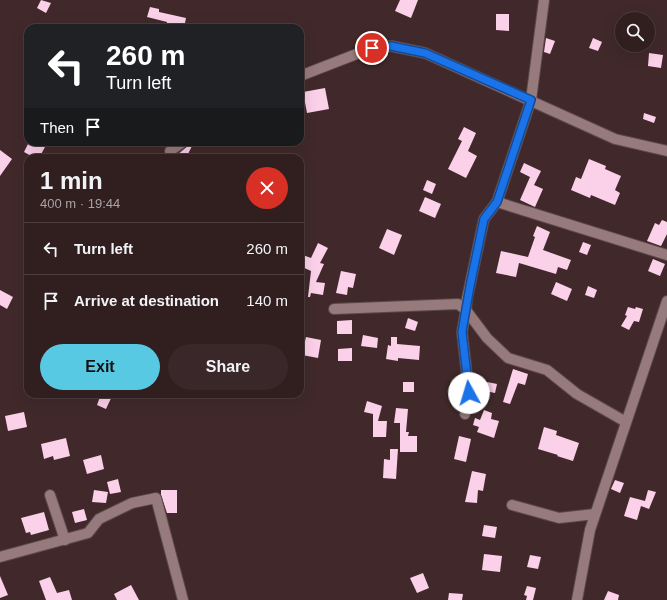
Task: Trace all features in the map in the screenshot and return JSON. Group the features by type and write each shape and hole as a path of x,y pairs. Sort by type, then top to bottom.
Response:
{"street":[{"path":"465,414 469,393 462,332 467,299 484,219 497,202 531,100 544,0"},
{"path":"304,74 372,48 391,46 425,53 615,138 667,150"},
{"path":"170,152 178,146"},
{"path":"497,202 667,255"},
{"path":"577,600 590,530 667,301"},
{"path":"334,309 458,304 466,310 487,338 508,358 547,370 577,394 626,422"},
{"path":"50,495 65,540"},
{"path":"1,558 88,533 98,519 132,503 156,498 183,600"},
{"path":"512,505 560,518 595,514"}],"building":[{"path":"41,0 51,3 46,13 37,8"},
{"path":"400,0 418,0 411,18 395,11"},
{"path":"150,7 159,9 159,12 186,18 185,24 167,24 167,22 147,17"},
{"path":"496,14 509,14 509,31 496,30"},
{"path":"546,38 555,41 550,54 544,52"},
{"path":"593,38 602,42 598,51 589,48"},
{"path":"649,53 663,55 661,68 648,66"},
{"path":"325,88 329,109 307,113 304,92"},
{"path":"644,113 656,117 654,123 643,119"},
{"path":"464,127 476,133 468,151 477,156 466,178 448,169 462,141 458,139"},
{"path":"27,146 45,147 41,154 28,154 24,152"},
{"path":"188,146 192,146 188,154 178,154"},
{"path":"0,150 12,159 0,176"},
{"path":"589,159 606,166 605,169 621,176 615,190 620,193 615,205 591,195 590,198 571,190 576,177 581,179"},
{"path":"524,163 541,171 534,185 543,189 535,207 520,200 530,177 520,172"},
{"path":"427,180 436,184 432,194 423,190"},
{"path":"425,197 441,204 435,218 419,211"},
{"path":"662,220 667,222 667,234 661,246 647,241 655,223 659,225"},
{"path":"537,226 550,232 543,250 571,260 567,270 558,267 556,274 519,263 516,277 496,273 501,251 528,257"},
{"path":"387,229 402,235 394,255 379,248"},
{"path":"583,242 591,245 587,255 579,252"},
{"path":"318,243 328,248 320,263 324,264 316,282 325,283 323,295 311,293 310,297 308,297 311,271 304,268 304,255 311,258"},
{"path":"653,259 665,264 660,276 648,271"},
{"path":"341,271 356,274 353,288 348,287 347,295 336,293"},
{"path":"556,282 572,289 567,301 551,294"},
{"path":"588,286 597,290 594,298 585,295"},
{"path":"0,290 13,297 7,309 0,305"},
{"path":"628,307 643,309 639,322 634,321 629,330 621,326 627,316 625,315"},
{"path":"408,318 418,322 415,331 405,328"},
{"path":"352,320 352,334 337,334 337,321"},
{"path":"363,335 378,338 377,348 361,346"},
{"path":"306,337 321,340 318,358 304,355"},
{"path":"391,337 397,337 397,344 420,346 419,360 398,358 398,361 386,359 388,345 391,346"},
{"path":"352,348 352,361 338,361 338,349"},
{"path":"513,369 528,374 525,385 518,383 510,404 503,402"},
{"path":"403,382 414,382 414,392 403,392"},
{"path":"487,382 497,384 495,393 485,391"},
{"path":"100,398 111,398 106,409 97,405"},
{"path":"367,401 382,406 378,421 387,421 386,437 373,437 373,414 364,412"},
{"path":"396,408 408,409 406,432 409,432 408,436 417,436 417,452 400,452 400,423 394,423"},
{"path":"484,410 492,413 491,419 499,421 494,438 477,432 479,427 473,425 475,418 480,420"},
{"path":"24,412 27,427 8,431 5,416"},
{"path":"544,427 557,431 556,435 579,443 573,461 538,449"},
{"path":"459,436 471,439 466,462 454,459"},
{"path":"66,438 70,456 54,460 53,456 44,459 41,444"},
{"path":"390,449 398,449 396,479 383,478 384,459 390,460"},
{"path":"101,455 104,469 87,474 83,460"},
{"path":"472,471 486,474 483,491 478,490 477,503 465,502"},
{"path":"118,479 121,492 110,494 107,482"},
{"path":"615,480 624,483 620,493 611,489"},
{"path":"94,490 108,492 106,503 92,502"},
{"path":"161,490 177,490 177,513 167,513 161,495"},
{"path":"648,490 656,492 649,509 641,506 637,520 624,516 630,497 645,501"},
{"path":"84,509 87,520 75,523 72,512"},
{"path":"44,512 49,530 31,535 30,532 26,533 21,518"},
{"path":"484,525 497,527 495,538 482,536"},
{"path":"484,554 502,556 500,572 482,570"},
{"path":"530,555 541,557 538,569 527,567"},
{"path":"423,573 429,588 417,593 410,578"},
{"path":"0,576 8,595 0,598"},
{"path":"50,577 57,593 69,590 72,600 46,600 39,581"},
{"path":"131,585 139,600 117,600 114,594"},
{"path":"527,586 536,588 533,600 526,600 527,596 524,595"},
{"path":"608,591 619,595 618,600 604,600"},
{"path":"449,593 463,594 462,600 448,600"}],"route":[{"path":"372,48 391,46 425,53 531,100 497,202 484,219 467,299 462,332 469,393"}]}
